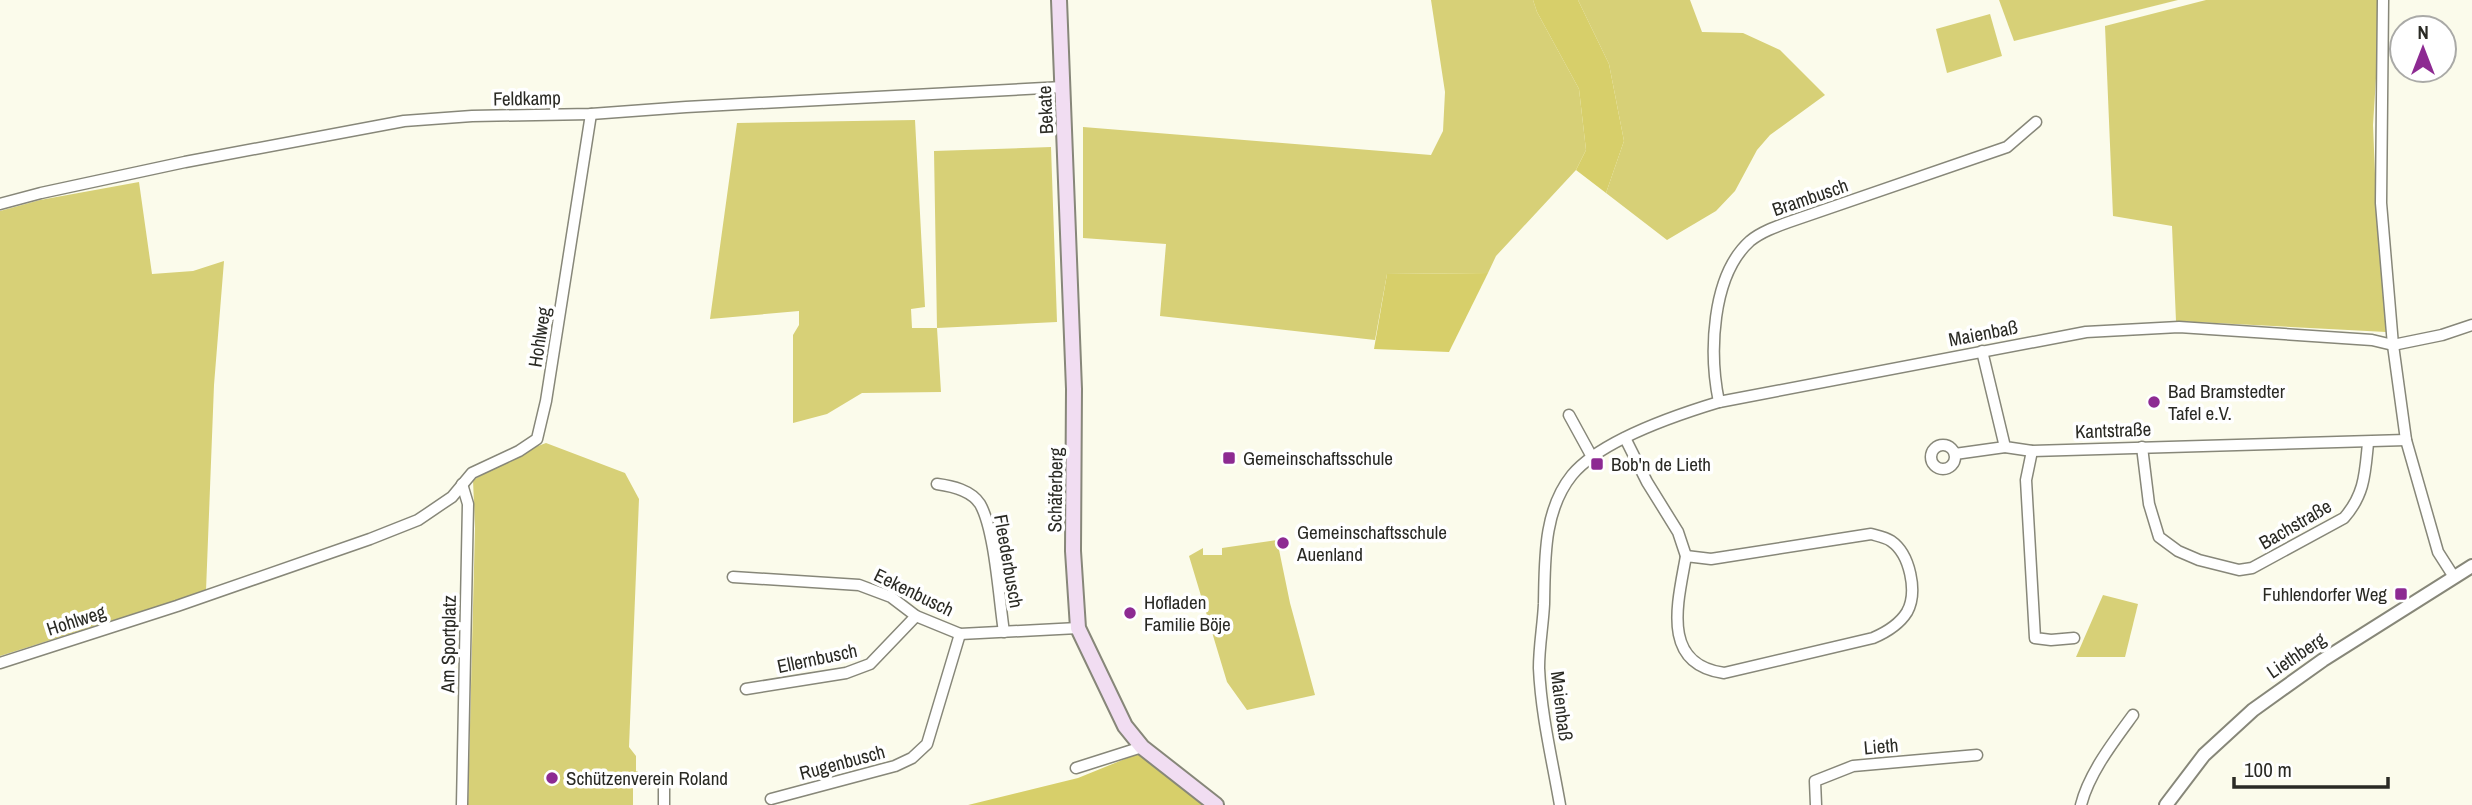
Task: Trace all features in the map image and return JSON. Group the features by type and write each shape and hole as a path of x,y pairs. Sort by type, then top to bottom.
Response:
{"main road":[{"name":"Bekate","path":"1059,0 1069,218"},
{"name":"Schäferberg","path":"1069,218 1075,449 1073,551 1078,628 1125,726 1142,747 1216,805"}],"street":[{"path":"2383,0 2381,203 2393,345 2406,440 2438,552 2455,577"},
{"name":"Feldkamp","path":"0,205 41,193 185,162 404,121 472,116 591,114 1063,87"},
{"name":"Hohlweg","path":"0,663 177,606 401,527 435,509 455,494 472,472 519,451 537,439 546,401 591,114"},
{"name":"Brambusch","path":"1719,402 1713,330 1717,309 1732,265 1751,240 1766,230 2007,147 2036,122"},
{"path":"2393,345 2442,335 2472,325"},
{"name":"Maienbaß","path":"1560,805 1545,730 1539,664 1547,532 1558,498 1572,475 1592,457 1625,438 1684,413 1719,402 2086,332 2179,327 2372,340 2393,345"},
{"path":"1982,351 2005,447"},
{"path":"1569,415 1592,457"},
{"path":"1625,438 1647,482 1678,532 1686,556 1677,603 1678,635 1684,650 1694,663 1708,670 1724,673 1873,638 1887,632 1899,622 1908,609 1912,592 1904,557 1894,542 1871,534 1711,559 1686,556"},
{"name":"Kantstraße","path":"1955,454 2005,447 2032,451 2406,440"},
{"name":"Bachstraße","path":"2143,447 2149,504 2159,537 2178,551 2199,560 2239,570 2262,564 2344,518 2361,492 2368,443"},
{"path":"2032,451 2026,480 2035,638 2074,638"},
{"name":"Am Sportplatz","path":"462,805 468,504 463,484"},
{"name":"Fleederbusch","path":"937,484 966,492 979,502 989,526 1004,632"},
{"name":"Liethberg","path":"2166,805 2204,755 2253,709 2323,660 2472,566"},
{"name":"Eekenbusch","path":"733,577 859,585 891,597 916,616 960,634 1078,628"},
{"name":"Ellernbusch","path":"746,689 846,673 870,664 916,616"},
{"name":"Rugenbusch","path":"771,799 895,766 912,758 928,744 960,634"},
{"path":"2081,805 2084,793 2107,752 2133,715"},
{"path":"1076,768 1142,747"},
{"name":"Lieth","path":"1816,805 1815,781 1853,766 1977,755"},
{"path":"664,783 664,805"}],"shaded area":[{"path":"1431,0 1533,0 1579,89 1586,150 1576,170 1496,256 1488,273 1387,274 1375,340 1160,316 1166,244 1083,238 1083,127 1431,155 1443,131 1445,92"},
{"path":"1533,0 1578,0 1609,64 1624,141 1606,193 1576,170 1586,150 1579,89"},
{"path":"1578,0 1690,0 1702,32 1743,33 1780,50 1825,95 1770,135 1757,150 1735,191 1716,211 1667,240 1606,193 1624,141 1609,64"},
{"path":"1999,0 2178,0 2014,41"},
{"path":"2206,0 2381,0 2373,125 2377,223 2386,332 2176,321 2172,226 2113,216 2105,26"},
{"path":"1990,14 2002,56 1947,73 1936,29"},
{"path":"915,120 925,307 911,309 912,328 937,328 941,392 862,393 827,414 793,423 793,335 799,325 799,311 710,319 737,123"},
{"path":"1051,147 1057,322 937,328 934,151"},
{"path":"139,182 152,274 193,271 224,261 214,385 206,591 0,656 0,211 40,200"},
{"path":"1488,273 1449,352 1374,349 1387,274"},
{"path":"546,443 625,473 639,499 629,747 636,756 638,771 633,785 633,805 468,805 475,528 473,480 527,450"},
{"path":"1277,540 1290,603 1315,695 1247,710 1227,682 1189,556 1203,548 1203,555 1222,555 1222,548"},
{"path":"2103,595 2138,604 2125,657 2076,657"},
{"path":"1142,752 1202,805 968,805 1078,778"}],"place":[{"name":"Bad Bramstedter Tafel e.V.","path":"2154,402"},
{"name":"Gemeinschaftsschule","path":"1229,458"},
{"name":"Bob'n de Lieth","path":"1597,464"},
{"name":"Gemeinschaftsschule Auenland","path":"1283,543"},
{"name":"Fuhlendorfer Weg","path":"2401,594"},
{"name":"Hofladen Familie Böje","path":"1130,613"},
{"name":"Schützenverein Roland","path":"552,778"}]}
